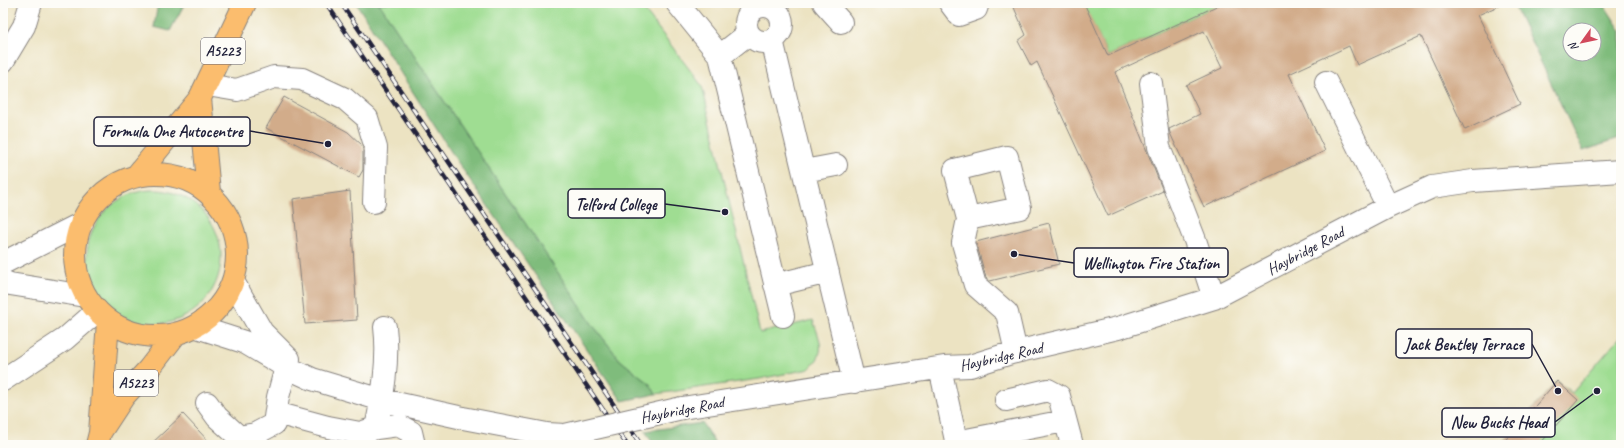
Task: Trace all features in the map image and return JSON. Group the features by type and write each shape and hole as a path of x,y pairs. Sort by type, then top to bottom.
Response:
{"main road":[{"name":"A5223","path":"137,176 203,92 245,3"},
{"path":"203,92 209,192"},
{"path":"162,174 187,179 209,192 230,220 239,255 234,282 220,308 197,326 175,335 140,335 97,310 77,272 75,246 82,222 94,202 116,184 137,176 162,174"},
{"name":"A5223","path":"97,310 98,439"},
{"name":"A5223","path":"98,439 124,396 148,370 175,335"}],"street":[{"path":"3,62 24,26 31,3"},
{"path":"677,3 720,56 783,316"},
{"path":"824,3 841,22"},
{"path":"950,3 959,15 976,9 978,3"},
{"path":"720,56 746,17 756,8 768,6 786,9 782,30 779,35 772,40 763,42 757,41 746,17"},
{"path":"772,40 854,382"},
{"path":"203,92 237,90 274,76 302,79 345,99 367,118 376,148 374,202"},
{"path":"1326,82 1388,207"},
{"path":"1151,83 1159,147 1195,240 1214,298"},
{"path":"804,171 836,165"},
{"name":"Haybridge Road","path":"197,326 244,342 286,367 312,379 382,400 471,420 547,434 565,435 682,408 942,368 970,366 1014,353 1118,328 1214,298 1388,207 1432,188 1473,181 1621,171"},
{"path":"968,219 963,243 976,285 1007,314 1014,353"},
{"path":"3,263 82,222"},
{"path":"775,285 828,272"},
{"path":"3,281 97,310"},
{"path":"234,282 262,332 278,350 312,379"},
{"path":"3,380 65,339 97,310"},
{"path":"366,435 382,400 387,343 385,327"},
{"path":"207,403 217,417 239,437 255,434 274,424 286,367"},
{"path":"942,368 956,443 1065,421"},
{"path":"1006,400 1048,390 1059,396 1072,445"},
{"path":"276,413 328,427 366,435 398,425 411,432 417,443"}],"green space":[{"path":"158,3 185,3 170,31 154,27"},
{"path":"356,3 379,3 592,324 620,360 649,383 656,394 622,401 457,161"},
{"path":"379,3 639,3 702,86 760,333 813,320 820,340 820,352 815,363 809,369 759,379 656,394 649,383 620,360 592,324"},
{"path":"1083,3 1218,3 1219,5 1108,56"},
{"path":"1513,3 1603,3 1621,31 1621,138 1583,151"},
{"path":"154,190 179,195 201,210 216,232 221,257 216,282 201,304 179,319 154,324 129,319 107,304 92,282 87,257 92,232 107,210 129,195"},
{"path":"1621,336 1621,445 1501,445 1557,381 1572,393"},
{"path":"702,423 716,445 654,445 645,431"}],"building":[{"path":"1012,3 1084,3 1108,56 1223,3 1505,3 1478,15 1520,104 1465,130 1421,36 1357,65 1349,46 1289,74 1325,151 1204,207 1169,129 1200,114 1186,85 1222,68 1204,31 1115,72 1163,191 1108,216 1037,62 1031,66 1018,41 1026,35"},
{"path":"284,97 348,132 362,145 363,170 359,177 266,128"},
{"path":"350,191 357,320 305,324 293,199"},
{"path":"1049,223 1059,264 990,281 986,278 976,242"},
{"path":"1557,381 1578,400 1539,445 1501,445"},
{"path":"183,414 212,445 150,445"}],"railway":[{"path":"326,3 627,445"},
{"path":"341,3 641,445"}],"place":[{"name":"Formula One Autocentre","path":"328,144"},
{"name":"Telford College","path":"725,212"},
{"name":"Wellington Fire Station","path":"1014,254"},
{"name":"Jack Bentley Terrace","path":"1558,391"},
{"name":"New Bucks Head","path":"1597,391"}]}
